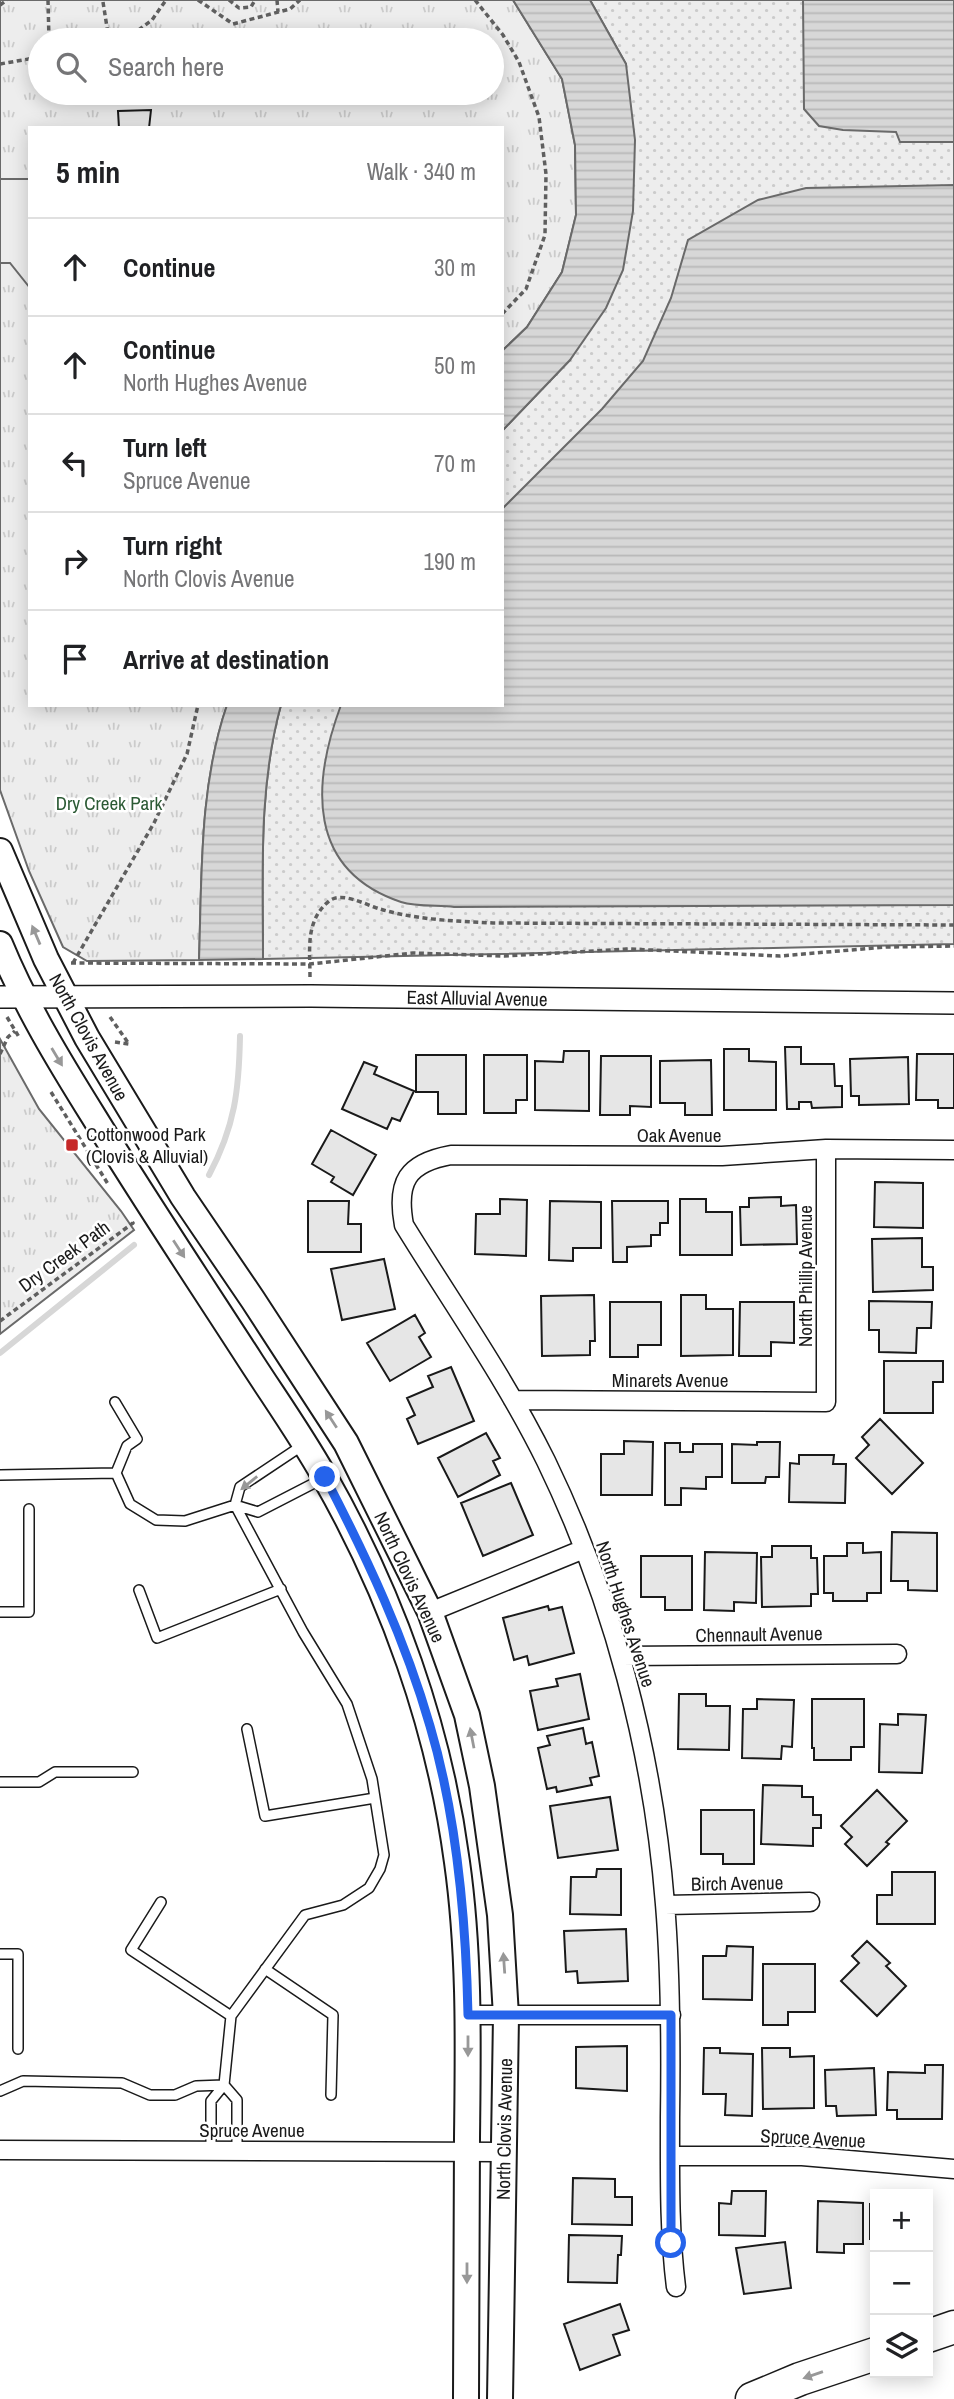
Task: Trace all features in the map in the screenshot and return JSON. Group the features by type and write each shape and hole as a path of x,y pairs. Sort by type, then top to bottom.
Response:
{"highway":[{"path":"933,2334 954,2327"},
{"path":"752,2399 800,2379 870,2356"}],"main road":[{"name":"North Clovis Avenue","path":"0,850 65,997 183,1197 346,1443 430,1612 467,1715 482,1786 500,1915 506,2015 500,2399"},
{"name":"North Clovis Avenue","path":"0,944 44,1034 115,1151 325,1477 363,1549 412,1668 431,1729 457,1861 467,1970 466,2399"},
{"path":"305,1444 327,1450 336,1459 395,1570 430,1612"}],"street":[{"name":"East Alluvial Avenue","path":"0,997 311,996 954,1003"},
{"name":"Oak Avenue","path":"409,1173 421,1163 451,1155 722,1157 826,1149 954,1150"},
{"name":"North Phillip Avenue","path":"826,1149 826,1402"},
{"name":"North Hughes Avenue","path":"409,1173 402,1188 404,1225 513,1400 546,1461 584,1549 621,1656 656,1820 665,1905 671,2015 671,2243 676,2287"},
{"name":"Minarets Avenue","path":"513,1400 826,1402"},
{"path":"430,1612 584,1549"},
{"name":"Chennault Avenue","path":"621,1656 897,1654"},
{"name":"Birch Avenue","path":"665,1905 810,1902"},
{"path":"468,2015 671,2015"},
{"name":"Spruce Avenue","path":"0,2150 503,2152"},
{"name":"Spruce Avenue","path":"670,2156 802,2156 954,2169"}],"lane":[{"path":"115,1402 137,1439 127,1446 116,1473 130,1504 156,1520 185,1521 235,1506 258,1512 325,1477"},
{"path":"211,2150 211,2101 224,2085 231,2016 305,1915 343,1905 369,1888 380,1869 384,1855 372,1779 347,1704 303,1632 235,1506 240,1487 305,1444"},
{"path":"0,1475 116,1473"},
{"path":"0,1612 29,1612 29,1509"},
{"path":"139,1590 157,1638 281,1589"},
{"path":"247,1729 265,1816 375,1798"},
{"path":"0,1782 39,1782 55,1772 132,1772"},
{"path":"161,1902 131,1950 231,2016"},
{"path":"0,1954 18,1954 18,2049"},
{"path":"265,1969 333,2015 331,2095"},
{"path":"0,2091 23,2081 122,2083 150,2095 175,2095 196,2086 224,2085"},
{"path":"224,2085 237,2100 237,2150"}],"path":[{"path":"0,5 7,0"},
{"path":"48,0 49,28"},
{"path":"141,28 152,20 166,0"},
{"path":"198,0 233,24 290,9 300,0"},
{"path":"229,0 239,8 251,7 255,0"},
{"path":"277,0 278,12"},
{"path":"475,0 497,28"},
{"path":"103,1 107,28"},
{"path":"504,37 519,62 539,117 546,174 545,235 526,289 504,312"},
{"path":"0,64 28,59"},
{"path":"198,707 187,754 154,823 73,963 310,964 413,953 504,956 629,949 780,956 886,947 954,946"},
{"path":"311,996 310,932 315,917 331,900 343,897 383,910 435,920 481,923 954,925"},
{"path":"0,1054 8,1037 15,1031 22,1042"},
{"name":"Dry Creek Path","path":"48,1088 111,1189"},
{"name":"Dry Creek Path","path":"0,1321 133,1223 126,1212"}],"green space":[{"name":"Dry Creek Park","path":"0,0 513,0 562,79 575,145 576,215 562,272 527,327 504,349 504,126 28,126 28,707 226,707 211,767 207,799 199,960 87,961 63,947 29,871 0,790"},
{"path":"590,0 954,0 954,944 263,959 265,799 268,768 281,707 504,707 504,429 570,360 626,64"},
{"path":"0,1039 39,1109 134,1230 0,1334"}],"shaded area":[{"path":"513,0 590,0 626,64 635,140 633,211 623,270 606,308 570,360 504,429 504,349 527,327 562,272 576,215 575,145 562,79"},
{"path":"803,0 954,0 954,142 900,142 896,132 843,130 819,126 804,109"},
{"path":"0,179 28,179 28,286 10,263 0,263"},
{"path":"954,185 954,905 454,907 407,904 370,888 347,869 333,846 324,821 322,793 325,764 340,707 504,707 504,507 602,409 643,361 671,298 688,240 758,200 806,188"},
{"path":"226,707 281,707 268,768 265,799 263,959 199,960 204,831 211,767"}],"building":[{"path":"151,110 149,126 119,126 118,111"},
{"path":"785,1047 801,1047 801,1064 834,1064 835,1086 842,1086 842,1107 812,1108 811,1102 799,1102 799,1109 787,1109"},
{"path":"724,1049 749,1049 749,1061 776,1062 776,1110 724,1110"},
{"path":"564,1051 589,1051 589,1111 535,1110 535,1061 563,1062"},
{"path":"917,1054 954,1054 954,1108 938,1108 938,1100 916,1100"},
{"path":"416,1055 466,1055 466,1114 438,1114 438,1092 416,1092"},
{"path":"484,1055 527,1055 527,1100 516,1100 516,1113 484,1113"},
{"path":"601,1056 651,1056 651,1107 630,1106 630,1115 600,1115"},
{"path":"908,1057 909,1104 859,1105 859,1096 851,1096 850,1059"},
{"path":"711,1060 712,1115 685,1115 685,1103 660,1103 660,1061"},
{"path":"364,1062 377,1067 374,1074 414,1091 400,1121 392,1118 387,1129 342,1109"},
{"path":"331,1130 376,1155 353,1195 331,1182 334,1177 312,1164"},
{"path":"875,1182 923,1183 923,1228 874,1227"},
{"path":"781,1197 781,1206 796,1205 797,1244 741,1245 740,1207 749,1207 749,1198"},
{"path":"500,1199 527,1200 526,1256 475,1254 476,1214 500,1214"},
{"path":"680,1199 706,1199 706,1212 732,1212 732,1255 680,1255"},
{"path":"308,1201 349,1201 348,1224 361,1224 361,1252 308,1252"},
{"path":"550,1201 601,1202 601,1248 573,1248 573,1261 549,1260"},
{"path":"612,1201 668,1201 668,1223 660,1223 660,1235 651,1235 651,1246 627,1247 627,1262 613,1262"},
{"path":"922,1238 922,1267 933,1267 933,1290 873,1292 872,1239"},
{"path":"384,1259 395,1309 342,1320 331,1269"},
{"path":"594,1295 595,1341 590,1341 590,1355 542,1356 541,1296"},
{"path":"681,1295 706,1295 706,1309 733,1309 733,1355 681,1356"},
{"path":"869,1301 932,1302 931,1328 917,1328 916,1353 879,1352 879,1330 869,1330"},
{"path":"610,1302 661,1302 661,1345 638,1345 638,1357 610,1357"},
{"path":"740,1302 794,1302 794,1343 771,1342 771,1356 739,1356"},
{"path":"415,1315 425,1333 419,1337 431,1357 390,1381 367,1343"},
{"path":"884,1361 943,1361 943,1382 933,1382 933,1413 884,1413"},
{"path":"451,1367 474,1421 418,1444 407,1419 415,1415 407,1398 433,1387 428,1376"},
{"path":"880,1419 923,1463 892,1494 856,1458 869,1445 862,1437"},
{"path":"486,1433 500,1458 493,1461 500,1475 458,1497 438,1458"},
{"path":"624,1441 653,1442 652,1495 601,1495 601,1454 624,1454"},
{"path":"757,1442 780,1442 779,1477 766,1477 765,1483 732,1483 732,1444 757,1445"},
{"path":"665,1443 680,1443 680,1452 693,1452 693,1444 722,1444 722,1477 706,1477 706,1489 681,1488 681,1505 665,1505"},
{"path":"799,1455 834,1455 833,1464 846,1464 845,1503 789,1502 790,1463 799,1464"},
{"path":"511,1483 533,1535 483,1556 461,1503"},
{"path":"892,1532 937,1533 937,1591 908,1590 908,1581 891,1581"},
{"path":"847,1543 863,1543 863,1553 881,1552 881,1593 867,1593 867,1601 833,1601 833,1593 824,1593 824,1556 847,1556"},
{"path":"772,1546 811,1546 811,1558 817,1558 818,1594 811,1594 811,1606 762,1607 761,1557 772,1557"},
{"path":"705,1552 757,1553 756,1603 734,1602 734,1611 704,1610"},
{"path":"641,1556 692,1556 692,1610 665,1610 665,1597 641,1597"},
{"path":"548,1606 549,1610 562,1607 574,1653 529,1665 527,1656 514,1660 503,1618"},
{"path":"580,1674 589,1719 538,1730 530,1691 558,1686 556,1679"},
{"path":"679,1694 706,1694 706,1706 730,1706 729,1750 678,1749"},
{"path":"757,1699 794,1700 792,1747 782,1746 781,1759 742,1758 743,1709 757,1709"},
{"path":"812,1699 864,1699 864,1747 851,1747 851,1760 814,1760"},
{"path":"898,1714 926,1715 922,1773 879,1772 880,1724 898,1725"},
{"path":"583,1728 586,1744 592,1742 599,1776 590,1778 592,1785 557,1792 556,1787 547,1789 538,1748 550,1745 547,1736"},
{"path":"763,1785 802,1786 802,1797 813,1797 813,1815 821,1815 821,1828 813,1828 813,1846 761,1844"},
{"path":"877,1790 907,1821 867,1866 845,1844 852,1837 841,1826"},
{"path":"610,1797 618,1850 558,1858 550,1806"},
{"path":"701,1810 754,1810 754,1864 723,1864 723,1854 701,1854"},
{"path":"597,1869 621,1869 621,1915 570,1914 571,1877 596,1877"},
{"path":"892,1872 935,1872 935,1924 877,1924 877,1895 892,1895"},
{"path":"626,1929 628,1981 578,1983 577,1971 566,1972 564,1931"},
{"path":"867,1941 890,1963 886,1966 906,1986 877,2016 841,1981 859,1963 852,1956"},
{"path":"727,1946 753,1947 752,2000 703,1999 703,1956 726,1956"},
{"path":"763,1964 815,1964 815,2012 788,2012 788,2025 763,2025"},
{"path":"627,2046 627,2091 576,2088 576,2047"},
{"path":"704,2048 720,2048 720,2053 753,2054 752,2116 725,2115 726,2094 703,2094"},
{"path":"762,2048 790,2048 790,2057 814,2056 814,2108 763,2109"},
{"path":"925,2065 943,2065 942,2119 897,2119 897,2110 887,2110 888,2072 925,2073"},
{"path":"874,2068 876,2115 837,2116 836,2106 826,2106 825,2070"},
{"path":"573,2178 615,2179 615,2197 632,2197 632,2225 572,2224"},
{"path":"732,2191 766,2191 765,2236 719,2235 719,2203 731,2204"},
{"path":"818,2201 863,2203 863,2244 844,2244 844,2253 817,2252"},
{"path":"569,2235 622,2236 617,2283 568,2282"},
{"path":"785,2242 791,2288 744,2294 736,2248"},
{"path":"620,2304 629,2330 613,2335 620,2355 580,2370 564,2324"}],"waterway":[{"path":"209,1175 225,1140 234,1107 240,1036"},
{"path":"0,1353 134,1245"}],"place":[{"name":"Cottonwood Park (Clovis & Alluvial)","path":"72,1145"}],"route":[{"path":"325,1477 380,1588 412,1668 431,1729 457,1861 464,1927 468,2015 671,2015 671,2243"}]}
